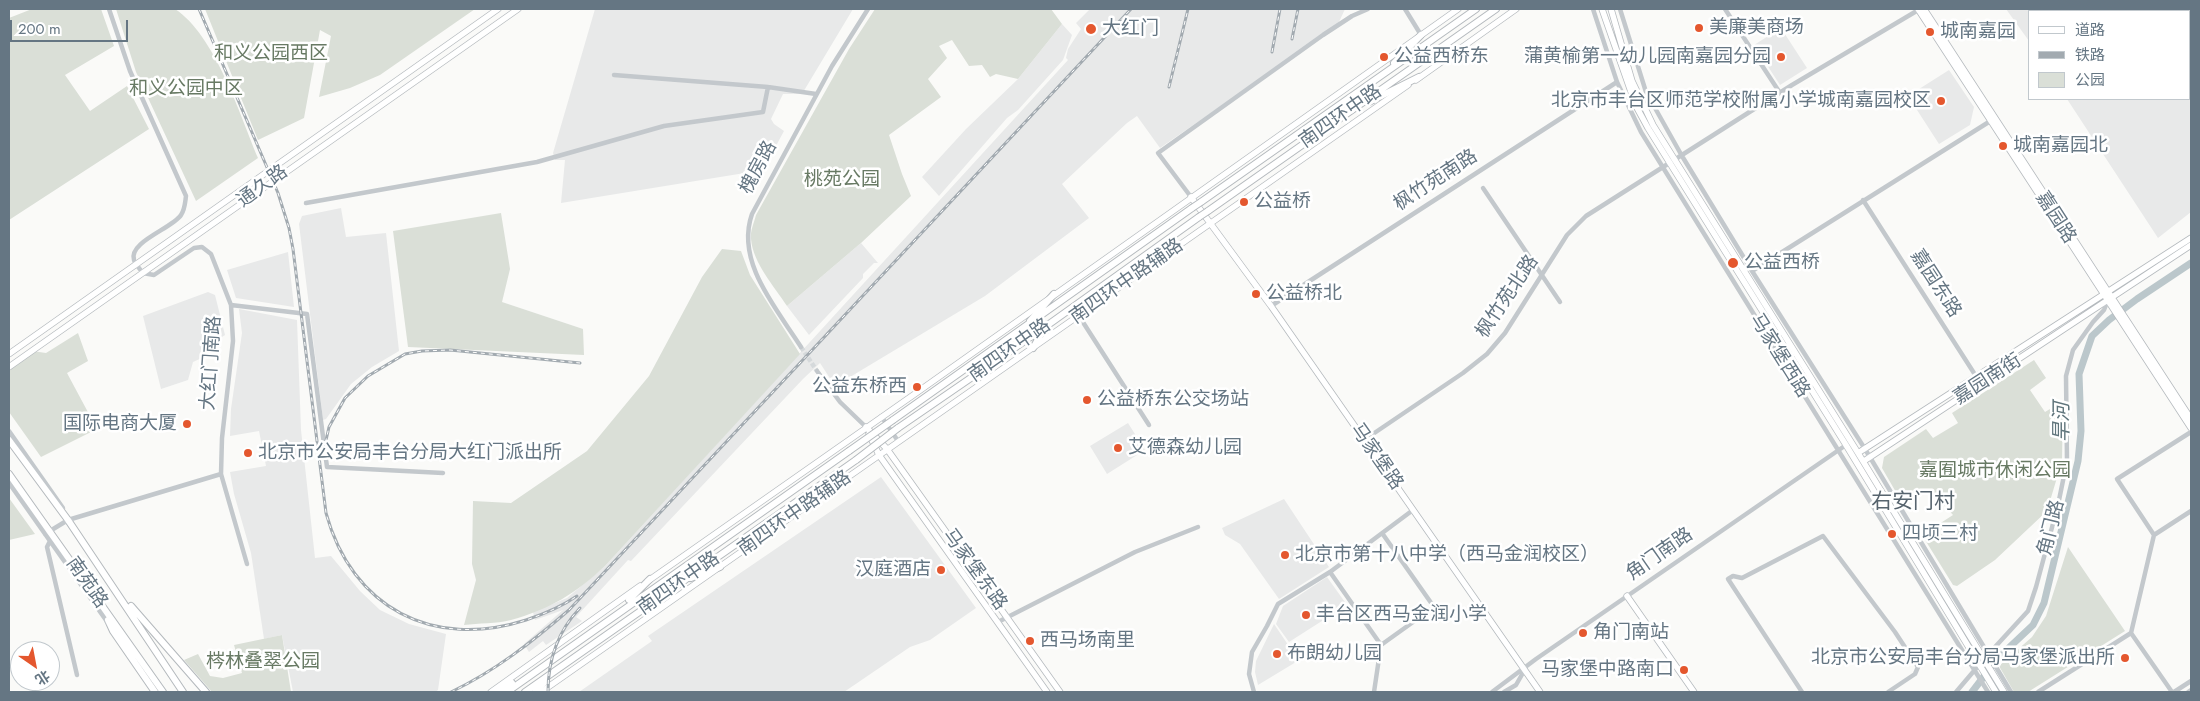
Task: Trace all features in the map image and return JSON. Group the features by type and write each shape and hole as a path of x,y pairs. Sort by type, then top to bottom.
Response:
{"highway":[{"name":"南四环中路","path":"507,692 1476,9"},
{"name":"南四环中路","path":"525,692 1496,9"},
{"path":"1384,73 1421,34"},
{"path":"1350,111 1419,77"},
{"path":"1021,330 1054,294"},
{"path":"1033,348 1045,327"},
{"name":"南苑路","path":"9,440 68,520 184,692"},
{"name":"南苑路","path":"9,474 47,532 163,692"},
{"path":"681,582 720,567"},
{"path":"592,632 604,618 636,595 650,579"},
{"path":"118,592 206,692"},
{"path":"102,606 113,631 155,692"},
{"path":"534,692 558,669"},
{"path":"496,692 522,677 536,672"}],"main road":[{"name":"通久路","path":"9,354 498,9"},
{"name":"通久路","path":"9,367 518,9"},
{"name":"南四环中路辅路","path":"491,692 1458,9"},
{"name":"南四环中路辅路","path":"541,692 1516,9"},
{"name":"马家堡西路","path":"1602,9 1636,106 1846,445 1987,684 1996,692"},
{"name":"马家堡西路","path":"1611,9 1632,81 1671,162 1864,462 2004,692"},
{"name":"嘉园路","path":"1920,9 2110,299"},
{"name":"嘉园路","path":"1920,9 2110,299 2191,428"},
{"name":"马家堡路","path":"1191,197 1271,306 1540,692"},
{"name":"角门路","path":"2110,299 2191,238"},
{"name":"角门路","path":"2110,299 2191,245"},
{"name":"嘉园南街","path":"1858,453 1977,377 2110,299"},
{"name":"嘉园南街","path":"1864,462 2110,299"},
{"name":"嘉园路","path":"2125,323 2191,419"},
{"name":"马家堡东路","path":"866,427 887,449 1060,692"},
{"name":"马家堡东路","path":"866,427 879,455 1048,692"},
{"path":"1627,596 1694,692"}],"street":[{"path":"109,9 130,71 186,196 180,217 138,245 133,253 136,264 143,273"},
{"name":"槐房路","path":"801,347 755,272 749,247 748,227 752,214 816,94 868,9"},
{"path":"1191,197 1158,154 1323,35 1352,16 1368,9"},
{"path":"1405,9 1421,34"},
{"name":"马家堡西路","path":"1593,9 1616,82 1630,111 1663,168 1838,451 1978,669"},
{"name":"马家堡西路","path":"1620,9 1646,92 1682,156 1752,271 1865,448 2011,692"},
{"path":"1725,9 1780,93"},
{"name":"枫竹苑北路","path":"1364,440 1463,373 1487,354 1504,333 1567,235 1577,223 1780,93 1920,9"},
{"path":"614,75 768,87 816,94"},
{"name":"枫竹苑南路","path":"1271,306 1616,82"},
{"path":"306,203 537,162 664,126 763,112 768,87"},
{"path":"1752,271 1992,120"},
{"path":"1483,188 1560,302"},
{"name":"嘉园东路","path":"1864,200 1982,384"},
{"name":"大红门南路","path":"143,273 154,275 194,248 202,248 210,254 231,305 233,341 223,430 221,474 247,564"},
{"name":"角门路","path":"1985,661 1989,654 2028,611 2058,505 2067,461 2066,376 2074,350 2110,299"},
{"path":"231,305 307,314 327,467 443,472"},
{"path":"1079,316 1149,425"},
{"path":"818,371 840,402 866,427"},
{"path":"881,416 898,441"},
{"name":"南苑路","path":"9,431 64,509 68,520"},
{"path":"2154,535 2117,479 2191,432"},
{"name":"角门南路","path":"1492,692 1846,445"},
{"path":"47,532 68,520 221,474"},
{"path":"9,483 47,532 50,541 113,631"},
{"path":"1254,692 1249,674 1252,652 1278,604 1330,572 1413,510"},
{"path":"2038,692 2131,633 2154,535 2191,511"},
{"path":"998,622 1134,552 1198,527"},
{"path":"1380,645 1434,607 1382,533"},
{"path":"1802,692 1728,579 1733,576 1742,578 1822,536 1895,632 1918,667 1915,674 1888,692"},
{"path":"50,541 48,547 76,675"},
{"path":"1330,572 1380,645 1374,692"},
{"path":"2131,633 2173,692 2191,681"},
{"path":"1504,692 1516,685 1524,669"},
{"path":"1956,692 1978,669"},
{"name":"马家堡西路","path":"1987,684 1988,692"}],"shaded area":[{"path":"595,9 853,9 802,94 783,94 771,119 774,124 784,131 763,170 561,203 565,160 555,160 553,153"},
{"path":"1090,9 1345,9 1339,22 1325,34 1160,148 1137,116 1127,123 1062,184 1089,218 985,296 835,386 820,363 631,561 628,560 576,617 582,621 546,645 543,641 529,652 524,644 563,610 535,620 533,612 567,598 605,566 1068,60 1066,58 1068,49 1081,29 1076,23"},
{"path":"2006,9 2191,9 2191,212 2158,238 2068,100 2190,100 2190,10 2028,10 2028,40"},
{"path":"1062,24 1072,35 1063,60 1018,110 1007,118 939,196 922,177 966,129 1018,79"},
{"name":"蒲黄榆第一幼儿园南嘉园分园","path":"1781,28 1807,68 1780,85 1754,45"},
{"name":"北京市丰台区师范学校附属小学城南嘉园校区","path":"1949,70 1974,107 1970,125 1939,144 1908,96"},
{"path":"341,208 346,237 386,233 399,351 372,367 351,384 326,419 323,420 299,224 302,216"},
{"path":"861,243 878,263 874,263 863,274 863,278 809,335 787,306"},
{"path":"288,252 294,307 236,298 227,270"},
{"path":"208,292 215,295 225,335 217,340 215,352 193,362 188,380 161,389 143,316"},
{"path":"239,309 297,320 301,430 315,558 331,556 360,591 380,610 409,624 446,634 438,690 435,692 293,692 282,635 264,639 251,553 234,494 230,472 266,466 259,431 230,436 231,409 242,333"},
{"name":"艾德森幼儿园","path":"1128,423 1145,450 1107,474 1090,446"},
{"path":"881,477 976,608 930,640 910,647 844,692 579,692 652,641 648,636"},
{"name":"北京市第十八中学（西马金润校区）","path":"1284,499 1329,567 1279,599 1240,544 1225,535 1222,528"},
{"name":"丰台区西马金润小学","path":"1327,577 1347,605 1289,642 1276,624 1283,606"},
{"name":"布朗幼儿园","path":"1274,624 1297,658 1296,662 1258,685 1255,672 1256,661"}],"green space":[{"path":"32,9 101,9 114,46 65,75 90,111 127,86 149,129 9,220 9,18"},
{"name":"和义公园中区","path":"116,9 175,9 189,21 202,37 225,77 258,158 196,201 136,72"},
{"name":"和义公园西区","path":"205,9 475,9 380,75 350,88 319,97 331,36 320,30 304,118 258,140"},
{"name":"桃苑公园","path":"875,9 1051,9 1062,24 1018,79 996,74 990,77 982,65 969,66 952,40 939,46 947,58 928,79 941,97 889,135 911,196 861,243 787,306 756,257 751,239 752,227 756,215 849,49"},
{"path":"501,213 510,269 502,302 583,329 584,355 408,347 393,231"},
{"path":"722,249 741,251 750,275 800,354 605,566 583,585 550,605 525,616 499,622 464,625 476,580 472,564 473,501 511,503 587,451 649,376 702,277"},
{"path":"78,333 88,361 67,373 97,429 41,457 9,412 9,368 32,351 46,353"},
{"name":"嘉囿城市休闲公园","path":"2034,360 2046,378 2030,390 2045,412 2063,401 2062,461 2047,511 1995,560 1957,586 1953,585 1922,535 1953,515 1930,489 1904,506 1882,468 1884,457 1926,429 1933,438 1958,423 1952,413"},
{"path":"9,498 35,534 9,540"},
{"path":"2068,547 2125,631 2028,692 2014,692 1999,666 2032,637 2046,616"},
{"name":"梣林叠翠公园","path":"282,635 291,692 212,692 184,660 198,654 210,676 223,678 242,673 234,645"}],"waterway":[{"name":"旱河","path":"1972,692 1998,658 2033,625 2044,603 2078,461 2081,431 2079,374 2092,336 2109,320 2137,299 2191,263"}],"tunnel":[{"path":"801,347 817,371"}],"railway":[{"path":"199,9 278,193 289,228 326,513 338,546 355,574 376,597 401,613 429,624 459,629 492,628 526,620 565,604 577,596"},
{"path":"451,692 483,675 513,655 569,610 1131,9"},
{"path":"1169,87 1188,9"},
{"path":"1272,52 1280,9"},
{"path":"1292,39 1298,9"},
{"path":"322,458 329,427 345,398 368,376 405,354 450,350 580,363"},
{"path":"548,692 548,680 555,647 565,627 580,608"}],"place":[{"name":"美廉美商场","path":"1699,28"},
{"name":"大红门","path":"1091,29"},
{"name":"城南嘉园","path":"1930,32"},
{"name":"公益西桥东","path":"1384,57"},
{"name":"蒲黄榆第一幼儿园南嘉园分园","path":"1781,57"},
{"name":"北京市丰台区师范学校附属小学城南嘉园校区","path":"1941,101"},
{"name":"城南嘉园北","path":"2003,146"},
{"name":"公益桥","path":"1244,202"},
{"name":"公益西桥","path":"1733,263"},
{"name":"公益桥北","path":"1256,294"},
{"name":"公益东桥西","path":"917,387"},
{"name":"公益桥东公交场站","path":"1087,400"},
{"name":"国际电商大厦","path":"187,424"},
{"name":"艾德森幼儿园","path":"1118,448"},
{"name":"北京市公安局丰台分局大红门派出所","path":"248,453"},
{"name":"四顷三村","path":"1892,534"},
{"name":"北京市第十八中学（西马金润校区）","path":"1285,555"},
{"name":"汉庭酒店","path":"941,570"},
{"name":"丰台区西马金润小学","path":"1306,615"},
{"name":"角门南站","path":"1583,633"},
{"name":"西马场南里","path":"1030,641"},
{"name":"布朗幼儿园","path":"1277,654"},
{"name":"北京市公安局丰台分局马家堡派出所","path":"2125,658"},
{"name":"马家堡中路南口","path":"1684,670"}],"district":[{"name":"右安门村","path":"1913,503"}]}
